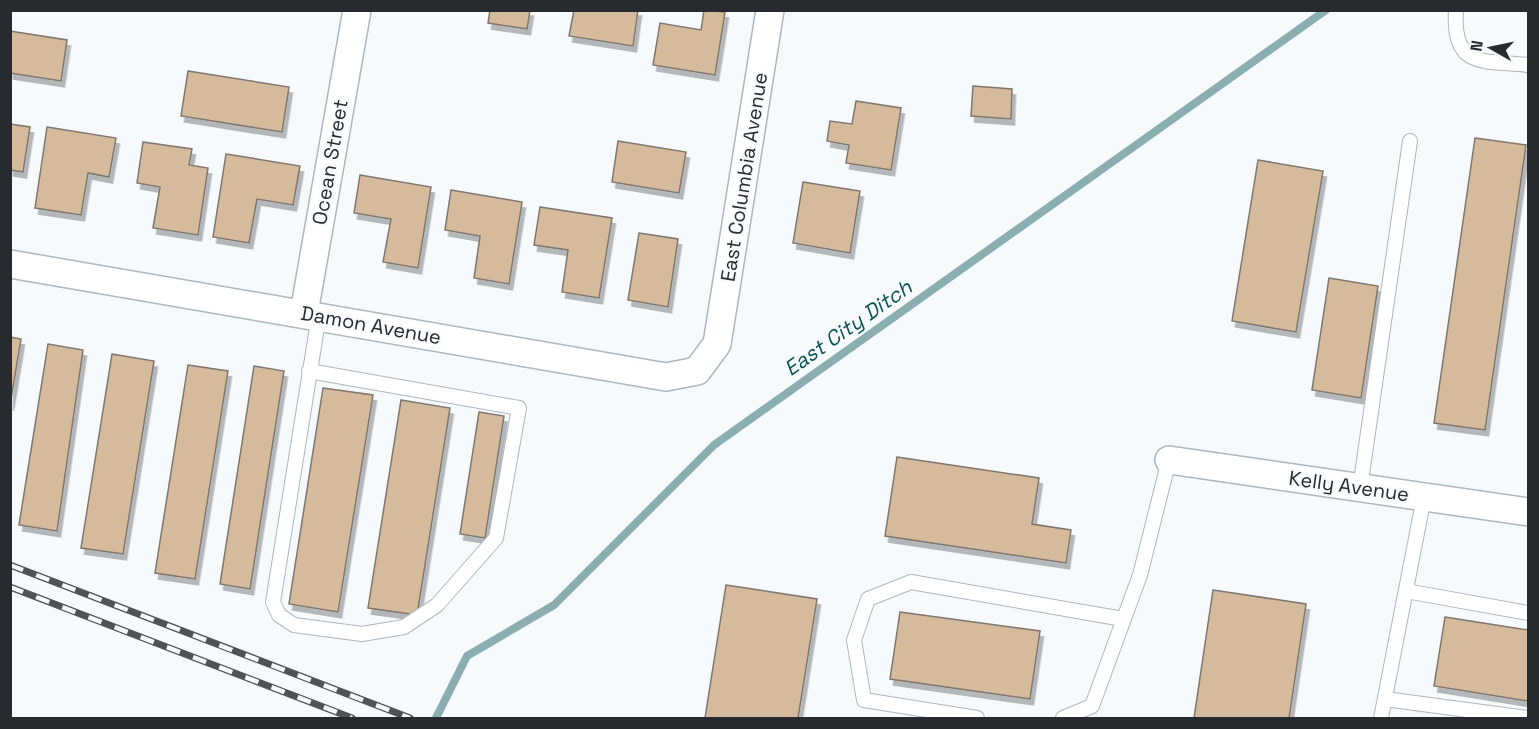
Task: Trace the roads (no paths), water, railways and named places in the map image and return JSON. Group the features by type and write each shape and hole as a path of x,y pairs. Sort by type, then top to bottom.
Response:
{"street":[{"name":"Ocean Street","path":"312,314 357,10"},
{"name":"East Columbia Avenue","path":"717,344 770,10"},
{"name":"Damon Avenue","path":"10,264 312,314 666,377 697,371 717,344"},
{"name":"Kelly Avenue","path":"1169,460 1528,512"}],"lane":[{"path":"1456,10 1454,32 1458,46 1475,59 1528,64"},
{"path":"1360,488 1410,141"},
{"path":"309,371 519,408 496,538 437,605 404,627 362,634 294,625 279,615 273,602 309,371 312,314"},
{"path":"1063,718 1092,706 1140,574 1169,460"},
{"path":"1381,718 1424,497"},
{"path":"976,718 864,700 854,640 868,599 910,582 1123,619"},
{"path":"1406,591 1528,613"},
{"path":"1385,699 1527,718"}],"waterway":[{"name":"East City Ditch","path":"436,718 467,656 554,605 714,445 1326,10"}],"railway":[{"path":"10,565 410,718"},
{"path":"10,587 352,718"}]}
